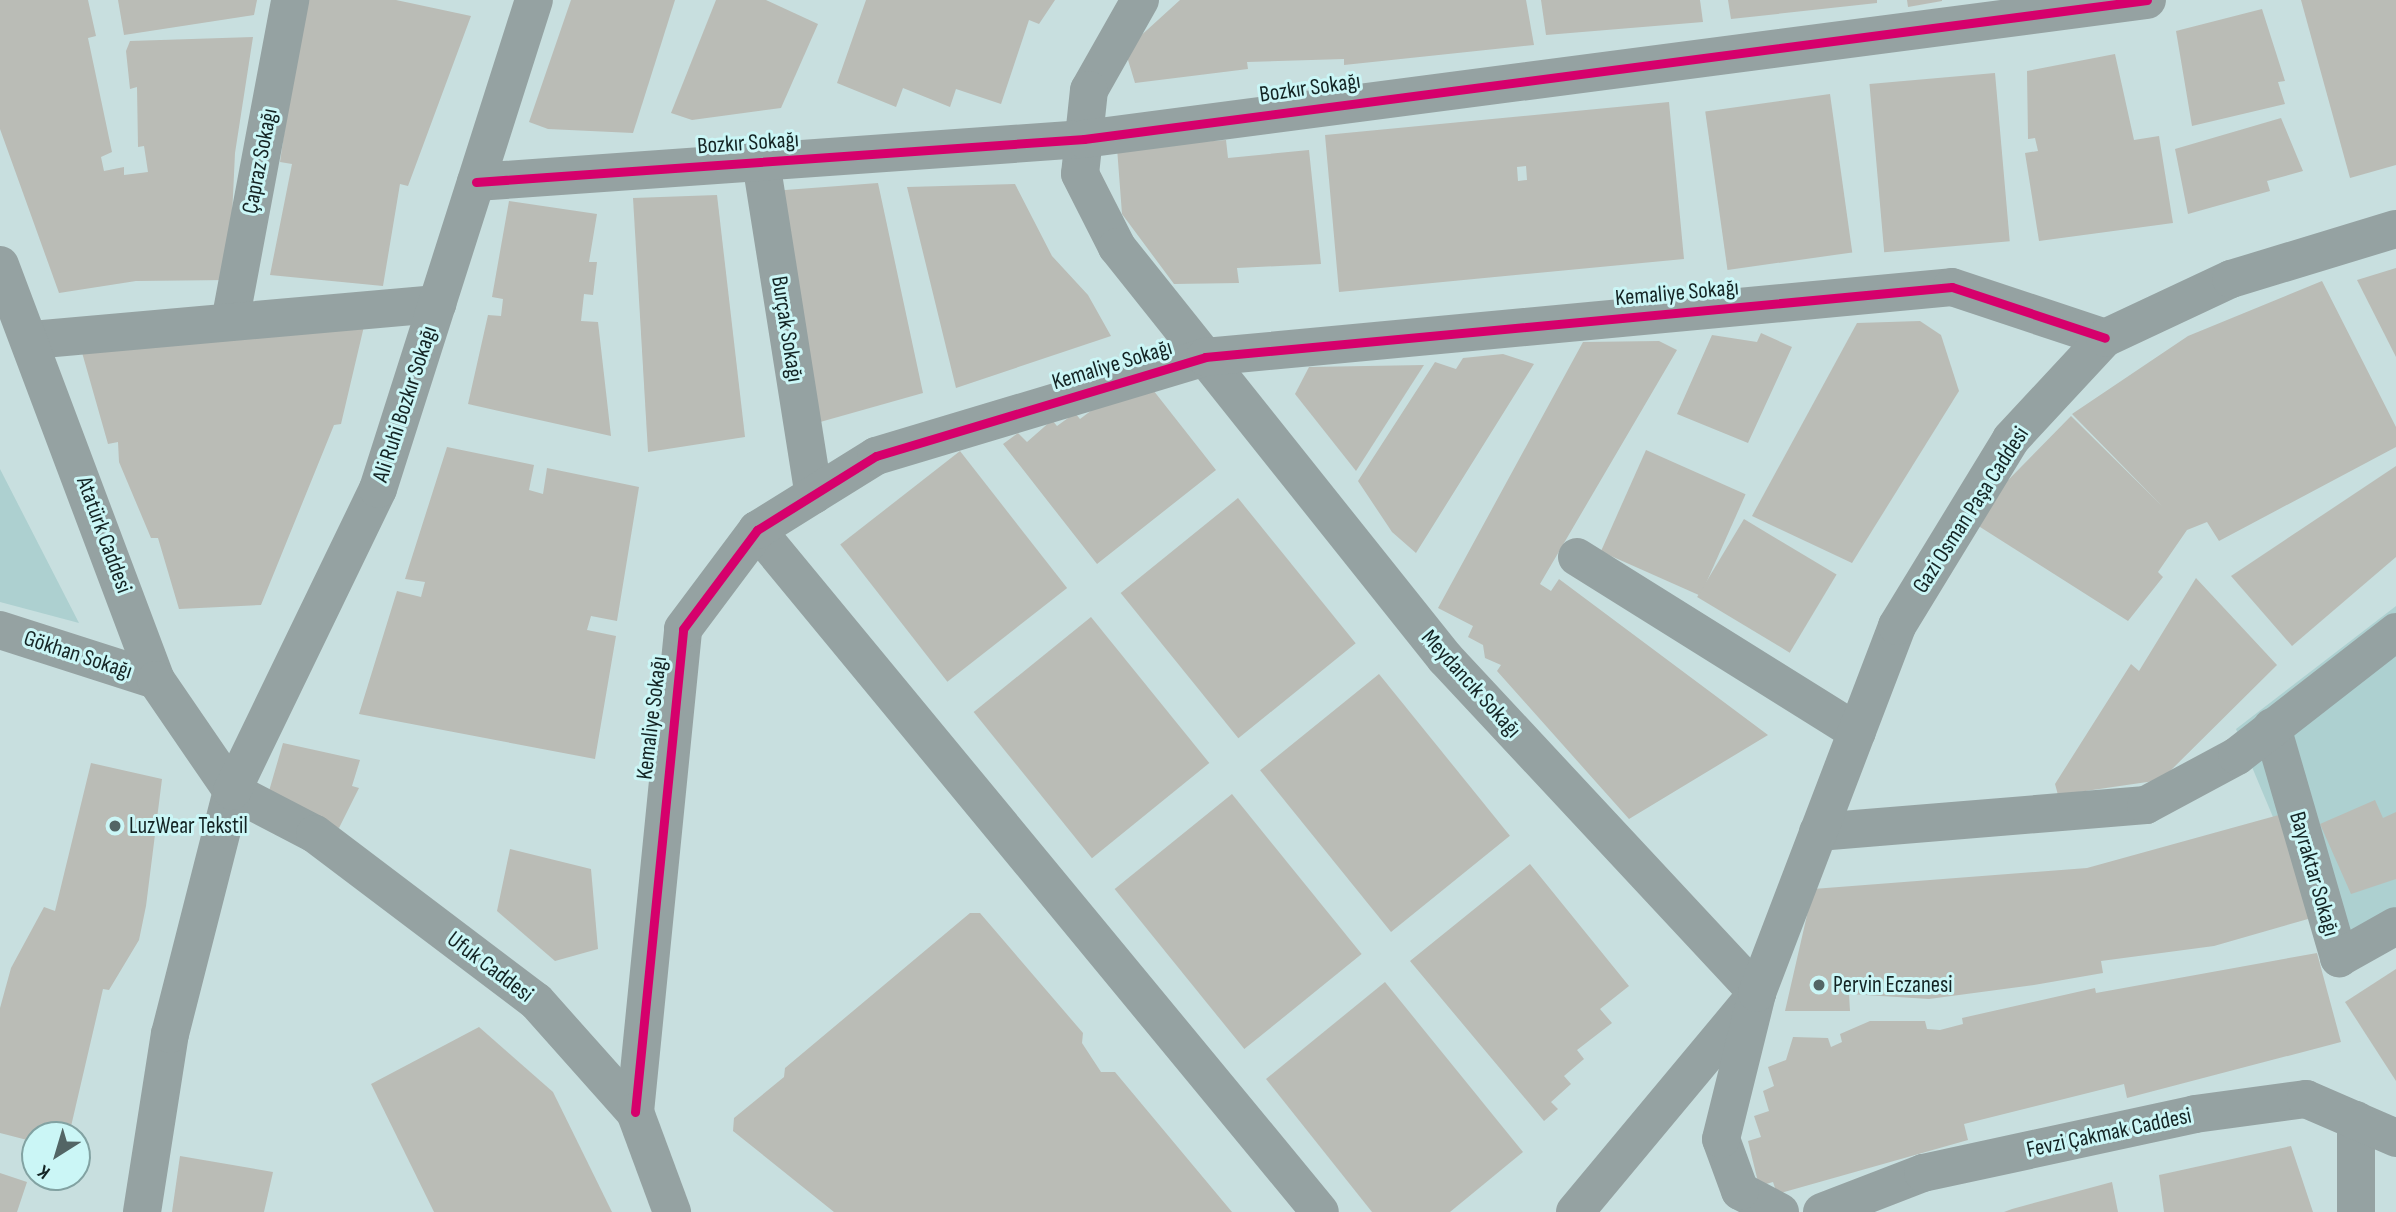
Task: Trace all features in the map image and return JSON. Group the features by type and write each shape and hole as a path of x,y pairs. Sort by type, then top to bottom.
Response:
{"street":[{"name":"Çapraz Sokağı","path":"230,322 290,0"},
{"name":"Ali Ruhi Bozkır Sokağı","path":"142,1212 170,1034 232,791 378,489 534,0"},
{"name":"Meydancık Sokağı","path":"1140,0 1089,90 1080,174 1117,247 1445,658 1757,993"},
{"name":"Bozkır Sokağı","path":"476,181 1084,139 2147,0"},
{"name":"Burçak Sokağı","path":"761,162 814,495"},
{"name":"Gazi Osman Paşa Caddesi","path":"1757,993 1897,626 2011,439 2105,338 2231,279 2396,229"},
{"name":"Atatürk Caddesi","path":"0,265 32,340 156,680 232,791"},
{"name":"Kemaliye Sokağı","path":"635,1112 683,629 757,530 876,456 1205,357 1952,287 2105,338"},
{"path":"32,340 437,304"},
{"path":"757,530 1320,1212"},
{"path":"1577,556 1857,732"},
{"name":"Gökhan Sokağı","path":"0,630 156,680"},
{"path":"1818,832 2146,805 2237,756 2396,632"},
{"name":"Bayraktar Sokağı","path":"2272,727 2339,958 2396,926"},
{"name":"Ufuk Caddesi","path":"232,791 315,834 536,1001 635,1112 672,1212"},
{"path":"1575,1212 1757,993"},
{"path":"1757,993 1721,1139 1740,1191 1780,1212"},
{"name":"Fevzi Çakmak Caddesi","path":"1822,1212 1923,1173 2194,1114 2306,1099 2396,1138"},
{"path":"2356,1120 2356,1212"}],"shaded area":[{"path":"0,469 79,623 0,602"},
{"path":"2396,606 2396,933 2334,962 2236,729"}],"building":[{"path":"0,0 88,0 96,36 88,38 112,152 101,157 104,171 124,167 124,175 148,172 144,146 138,147 137,87 130,89 126,51 130,41 253,37 235,153 229,280 136,281 59,293 0,129"},
{"path":"118,0 257,0 254,15 124,35"},
{"path":"303,0 396,0 471,16 408,186 400,184 383,286 270,275 292,164 280,162"},
{"path":"571,0 675,0 633,133 548,129 529,122"},
{"path":"716,0 766,0 818,24 781,108 692,120 671,113"},
{"path":"866,0 1055,0 1039,24 1029,20 1001,104 956,89 950,107 903,88 896,107 837,83"},
{"path":"1180,0 1526,0 1534,45 1344,65 1344,59 1247,62 1248,69 1135,83 1125,50"},
{"path":"1541,0 1700,0 1703,22 1546,35"},
{"path":"1728,0 1877,0 1877,3 1731,19"},
{"path":"1907,0 1942,0 1942,1 1908,7"},
{"path":"2301,0 2396,0 2396,165 2350,178"},
{"path":"2262,9 2285,81 2278,82 2285,104 2192,126 2176,31"},
{"path":"2115,54 2134,140 2159,136 2173,223 2039,241 2025,153 2038,151 2035,138 2028,139 2027,71"},
{"path":"1995,73 2010,241 1884,252 1869,84"},
{"path":"1830,94 1852,252 1727,270 1705,112"},
{"path":"1669,102 1684,259 1339,292 1325,135","holes":["1526,166 1527,180 1518,181 1517,167"]},
{"path":"2281,118 2303,171 2267,181 2270,191 2188,214 2175,149"},
{"path":"1226,140 1228,158 1309,150 1321,264 1237,268 1239,283 1174,284 1122,214 1117,148"},
{"path":"878,183 923,393 806,426 772,191"},
{"path":"1015,184 1052,256 1088,295 1111,336 956,388 907,187"},
{"path":"717,195 745,437 648,452 633,198"},
{"path":"509,201 597,214 589,262 597,262 593,295 584,294 581,321 598,322 611,436 468,404 488,315 501,316 503,299 492,297"},
{"path":"2396,268 2396,357 2357,280"},
{"path":"2322,281 2396,427 2396,447 2219,541 2207,522 2187,530 2158,572 2163,577 2128,621 1969,520 2071,416 2162,506 2072,414 2188,336"},
{"path":"1920,321 1941,335 1959,391 1852,563 1752,516 1857,323"},
{"path":"365,322 341,424 334,425 261,605 179,609 158,538 151,538 119,462 118,442 108,444 81,349"},
{"path":"1761,333 1792,347 1748,443 1677,414 1712,335 1757,342"},
{"path":"1659,341 1677,350 1540,584 1551,591 1559,579 1768,735 1629,819 1497,671 1501,665 1485,658 1483,645 1468,637 1473,626 1438,608 1583,342"},
{"path":"1503,354 1534,364 1416,553 1392,532 1358,481 1435,362 1456,369 1463,358"},
{"path":"1424,365 1356,471 1295,394 1309,367"},
{"path":"1146,381 1216,470 1097,564 1003,444 1018,433 1027,442 1052,420 1057,426 1075,413 1080,419 1108,398 1114,404"},
{"path":"447,447 534,465 529,490 543,494 547,468 639,487 617,621 591,616 587,630 616,636 595,759 359,714 397,591 421,597 425,582 405,579"},
{"path":"1646,450 1746,494 1700,596 1601,551"},
{"path":"960,451 1067,588 947,682 840,545"},
{"path":"2396,466 2396,557 2292,646 2231,576"},
{"path":"1238,498 1356,643 1238,738 1121,593"},
{"path":"1744,519 1837,575 1790,653 1697,597"},
{"path":"2196,578 2277,665 2161,780 2058,795 2055,784 2131,664 2139,671"},
{"path":"1091,617 1209,763 1092,858 974,712"},
{"path":"1379,674 1510,836 1391,932 1260,770"},
{"path":"283,743 360,760 352,786 359,788 339,828 267,798"},
{"path":"91,763 162,779 146,906 139,940 109,990 103,989 72,1121 21,1121 21,1138 0,1133 0,1008 11,968 44,907 55,911"},
{"path":"1232,794 1362,954 1244,1049 1115,889"},
{"path":"2375,800 2383,818 2396,812 2396,879 2351,894 2320,824"},
{"path":"2286,813 2315,917 2214,946 2101,961 2103,973 1929,999 1849,994 1850,1011 1785,1011 1813,889 2087,868"},
{"path":"510,849 591,869 598,949 555,961 497,911"},
{"path":"1530,864 1629,986 1600,1009 1612,1023 1577,1050 1584,1059 1564,1076 1571,1084 1551,1102 1558,1109 1544,1121 1410,961"},
{"path":"970,913 980,913 1083,1033 1082,1043 1101,1072 1115,1072 1232,1212 834,1212 733,1131 734,1118 784,1077 785,1068"},
{"path":"2317,953 2341,1042 2127,1098 2124,1084 1964,1124 1968,1140 1777,1194 1773,1182 1759,1186 1748,1141 1761,1137 1754,1116 1769,1111 1763,1091 1774,1086 1768,1067 1786,1060 1793,1037 1828,1038 1831,1047 1842,1042 1840,1034 1870,1021 1925,1021 1927,1029 1940,1030 1963,1024 1962,1018 2095,988 2096,993"},
{"path":"2396,969 2396,1081 2345,1002"},
{"path":"1385,982 1523,1152 1450,1212 1372,1212 1266,1079"},
{"path":"479,1027 553,1092 612,1212 434,1212 371,1084"},
{"path":"2291,1146 2313,1212 2164,1212 2159,1175"},
{"path":"180,1156 273,1172 264,1212 172,1212"},
{"path":"0,1173 21,1180 21,1191 24,1191 17,1212 0,1212"},
{"path":"2112,1182 2118,1212 2004,1212 2012,1209"}],"cycle path":[{"path":"476,182 1084,139 2147,0"},
{"path":"635,1112 683,629 757,530 876,456 1205,357 1952,287 2105,338"}],"place":[{"name":"LuzWear Tekstil","path":"115,826"},
{"name":"Pervin Eczanesi","path":"1819,985"}]}
